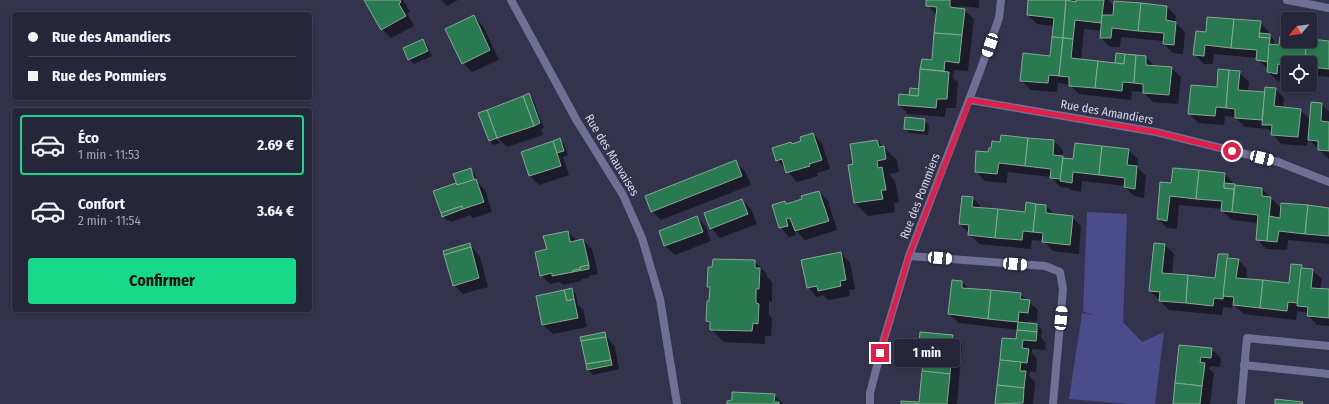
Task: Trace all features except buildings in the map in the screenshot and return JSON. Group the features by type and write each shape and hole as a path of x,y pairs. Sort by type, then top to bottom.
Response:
{"street":[{"name":"Rue des Mauvaises","path":"512,0 577,121 623,195 642,238 660,299 677,404"},
{"name":"Rue des Pommiers","path":"870,404 870,393 884,339 909,256 970,100 999,18 1001,0"},
{"path":"1287,0 1304,1 1329,8"},
{"name":"Rue des Amandiers","path":"970,100 1156,132 1278,162 1329,182"},
{"path":"909,256 1045,266 1060,272 1063,289 1053,404"},
{"path":"1240,404 1247,338 1329,346"},
{"path":"1244,365 1329,374"}],"shaded area":[{"path":"1087,212 1127,214 1123,322 1142,342 1164,332 1155,404 1127,404 1069,399 1082,313 1099,316 1083,312"}],"route":[{"path":"880,353 909,256 970,100 1156,132 1232,151"}]}
